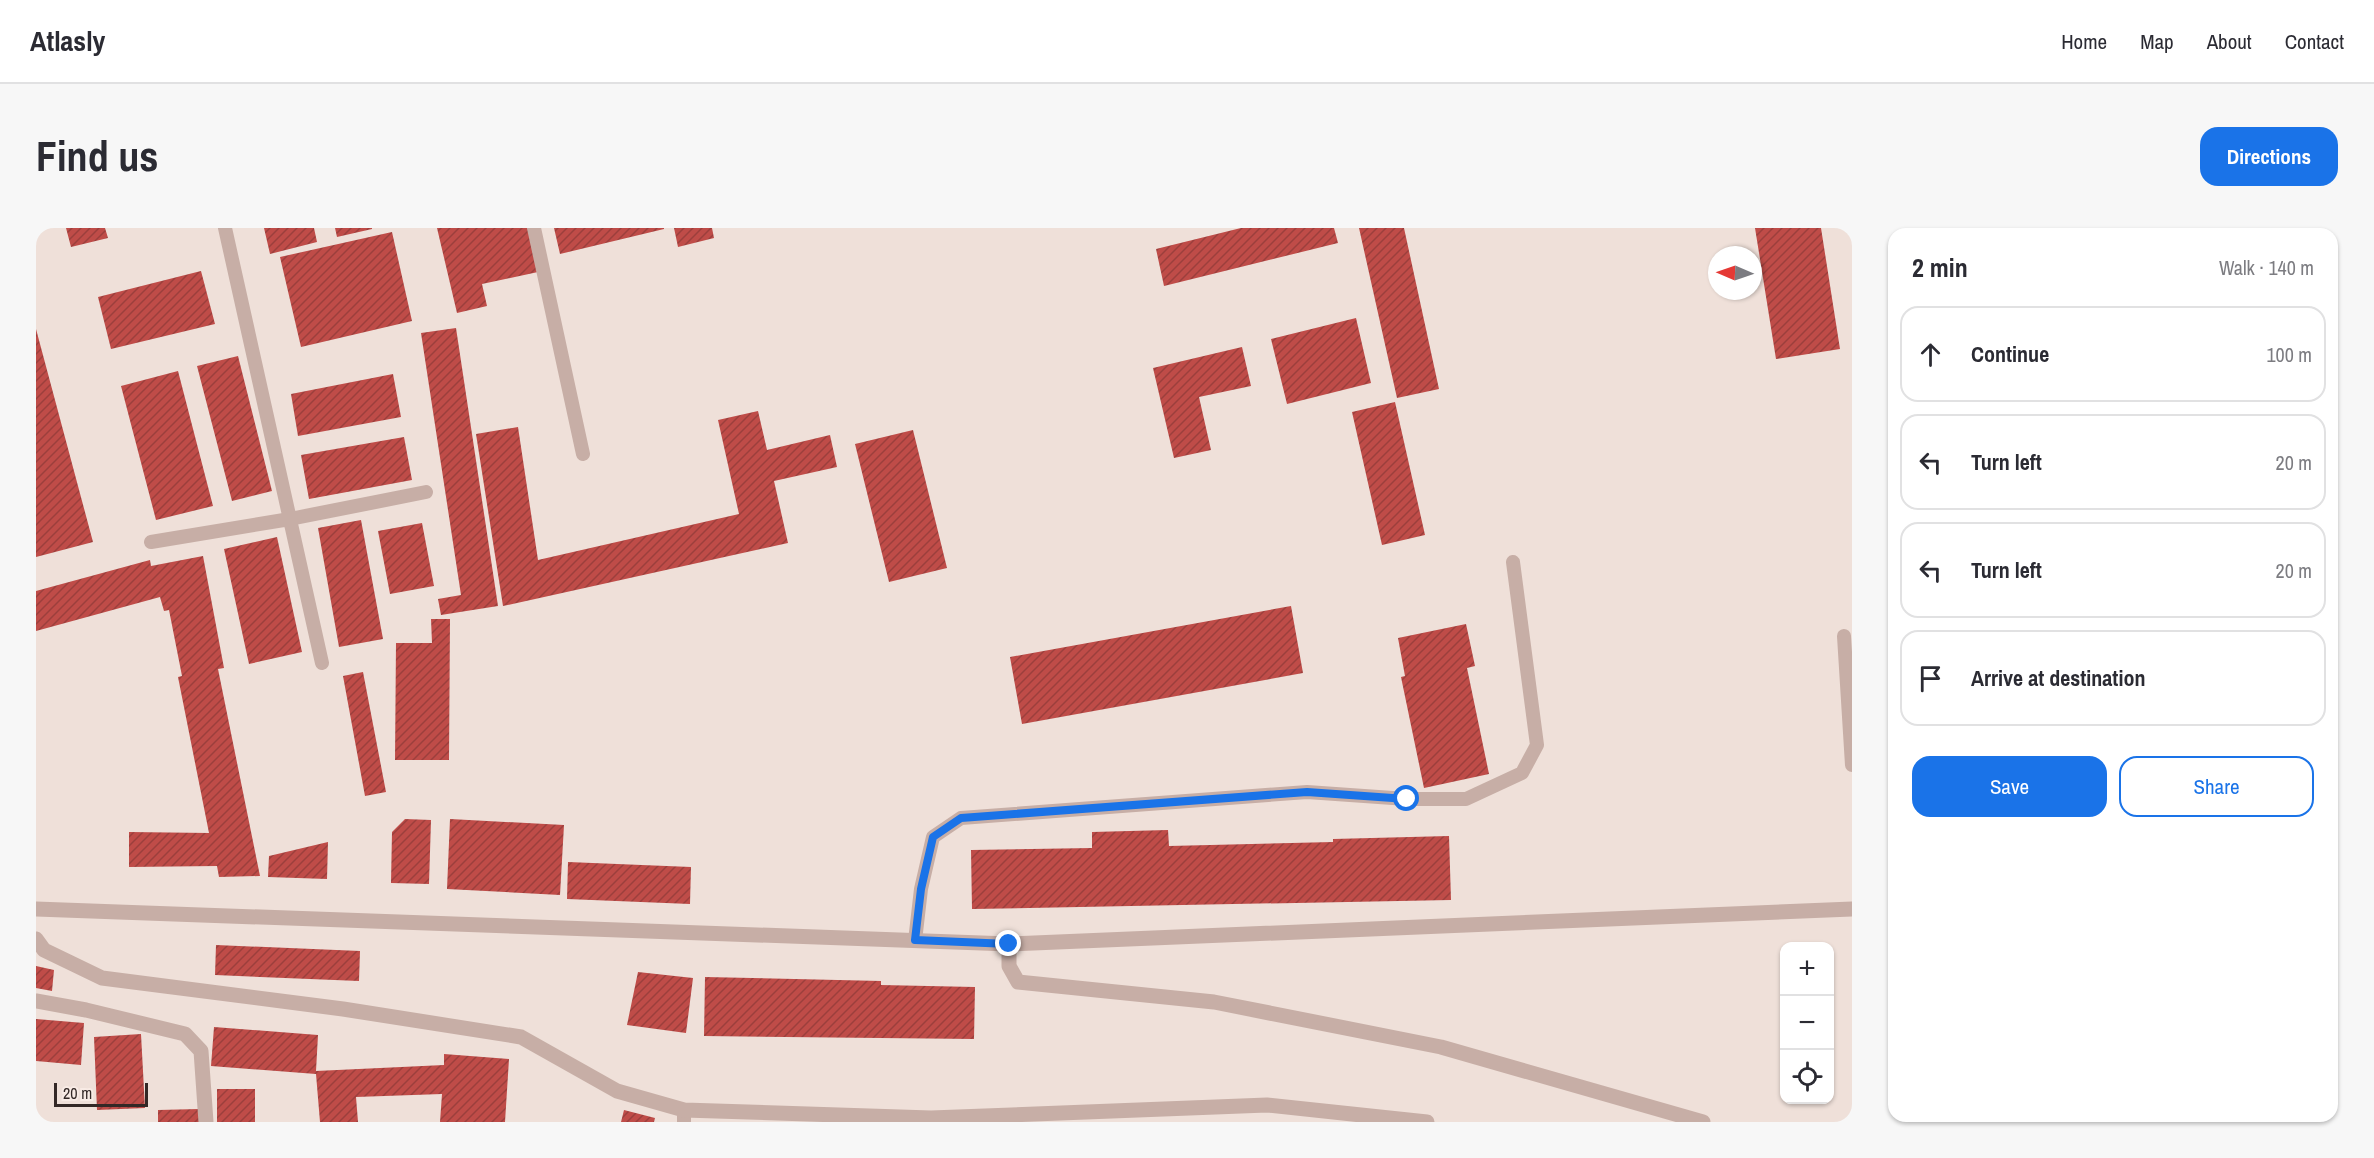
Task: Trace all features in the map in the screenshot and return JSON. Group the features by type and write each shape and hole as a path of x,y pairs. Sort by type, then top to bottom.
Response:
{"street":[{"path":"36,909 1009,944 1852,909"},
{"path":"36,939 44,950 102,978 343,1009 521,1037 617,1091 684,1116 932,1118 1267,1105 1427,1122"},
{"path":"1009,944 1009,966 1018,982 1214,1002 1441,1047 1703,1122"},
{"path":"36,1002 86,1010 184,1034 201,1051 206,1122"}],"lane":[{"path":"225,228 322,663"},
{"path":"534,228 583,454"},
{"path":"151,542 290,519 426,492"},
{"path":"915,940 921,889 933,837 961,818 1307,792 1407,799 1466,799 1522,773 1537,744 1513,562"},
{"path":"1844,636 1852,765"}],"building":[{"path":"66,228 105,228 108,238 71,247"},
{"path":"264,228 314,228 317,242 270,254"},
{"path":"335,228 372,228 372,229 337,237"},
{"path":"437,228 528,228 538,272 482,284 487,306 457,313"},
{"path":"554,228 664,228 664,229 560,254"},
{"path":"674,228 712,228 714,238 678,247"},
{"path":"1241,228 1334,228 1338,243 1164,286 1156,249"},
{"path":"1359,228 1404,228 1439,389 1397,398"},
{"path":"1755,228 1821,228 1840,349 1776,359 1762,272 1762,246 1758,246"},
{"path":"392,232 412,321 301,347 280,257"},
{"path":"201,271 215,324 111,349 98,297"},
{"path":"1356,318 1371,383 1287,404 1271,339"},
{"path":"456,328 498,606 441,615 438,599 461,595 421,333"},
{"path":"36,329 93,542 36,557"},
{"path":"1242,347 1251,386 1199,397 1211,450 1174,458 1153,368"},
{"path":"238,356 272,491 232,501 197,366"},
{"path":"178,371 213,506 156,520 121,386"},
{"path":"393,374 401,417 298,436 291,394"},
{"path":"1395,402 1425,535 1382,545 1352,412"},
{"path":"758,411 767,450 830,435 837,467 774,481 788,543 503,606 476,434 518,427 538,560 739,514 718,420"},
{"path":"913,430 947,568 889,582 855,444"},
{"path":"404,437 412,480 309,499 301,455"},
{"path":"361,520 383,639 339,647 318,528"},
{"path":"422,523 434,586 390,594 378,531"},
{"path":"277,537 302,652 249,664 224,549"},
{"path":"203,556 224,668 218,669 260,876 219,877 217,866 129,867 129,832 209,833 178,677 182,676 169,610 164,611 160,597 36,631 36,591 150,560 151,566"},
{"path":"1291,606 1303,673 1022,724 1010,657"},
{"path":"431,619 450,619 449,760 395,760 396,643 432,643"},
{"path":"1466,624 1475,666 1467,668 1489,774 1424,788 1401,677 1405,676 1398,638"},
{"path":"363,672 386,792 365,796 343,676"},
{"path":"405,819 431,820 429,884 391,883 392,832"},
{"path":"450,819 564,825 560,895 447,889"},
{"path":"1168,830 1169,846 1333,842 1333,839 1449,836 1451,900 972,909 971,850 1092,848 1092,832"},
{"path":"328,842 327,879 268,877 269,856"},
{"path":"568,862 691,867 690,904 567,899"},
{"path":"216,945 360,951 359,981 215,975"},
{"path":"36,966 54,970 52,991 36,988"},
{"path":"638,972 693,978 686,1033 627,1025"},
{"path":"705,977 881,981 881,985 975,987 974,1039 704,1036"},
{"path":"36,1019 84,1023 81,1065 36,1061"},
{"path":"214,1027 318,1035 316,1071 444,1065 444,1054 509,1059 505,1122 440,1122 442,1094 356,1097 358,1122 320,1122 316,1074 211,1066"},
{"path":"141,1034 145,1108 97,1110 94,1037"},
{"path":"217,1089 255,1089 255,1122 217,1122"},
{"path":"199,1109 199,1122 158,1122 158,1110"},
{"path":"624,1110 655,1118 654,1122 621,1122"}],"route":[{"path":"1009,944 915,940 921,889 933,837 961,818 1097,810 1307,792 1407,799"}]}
